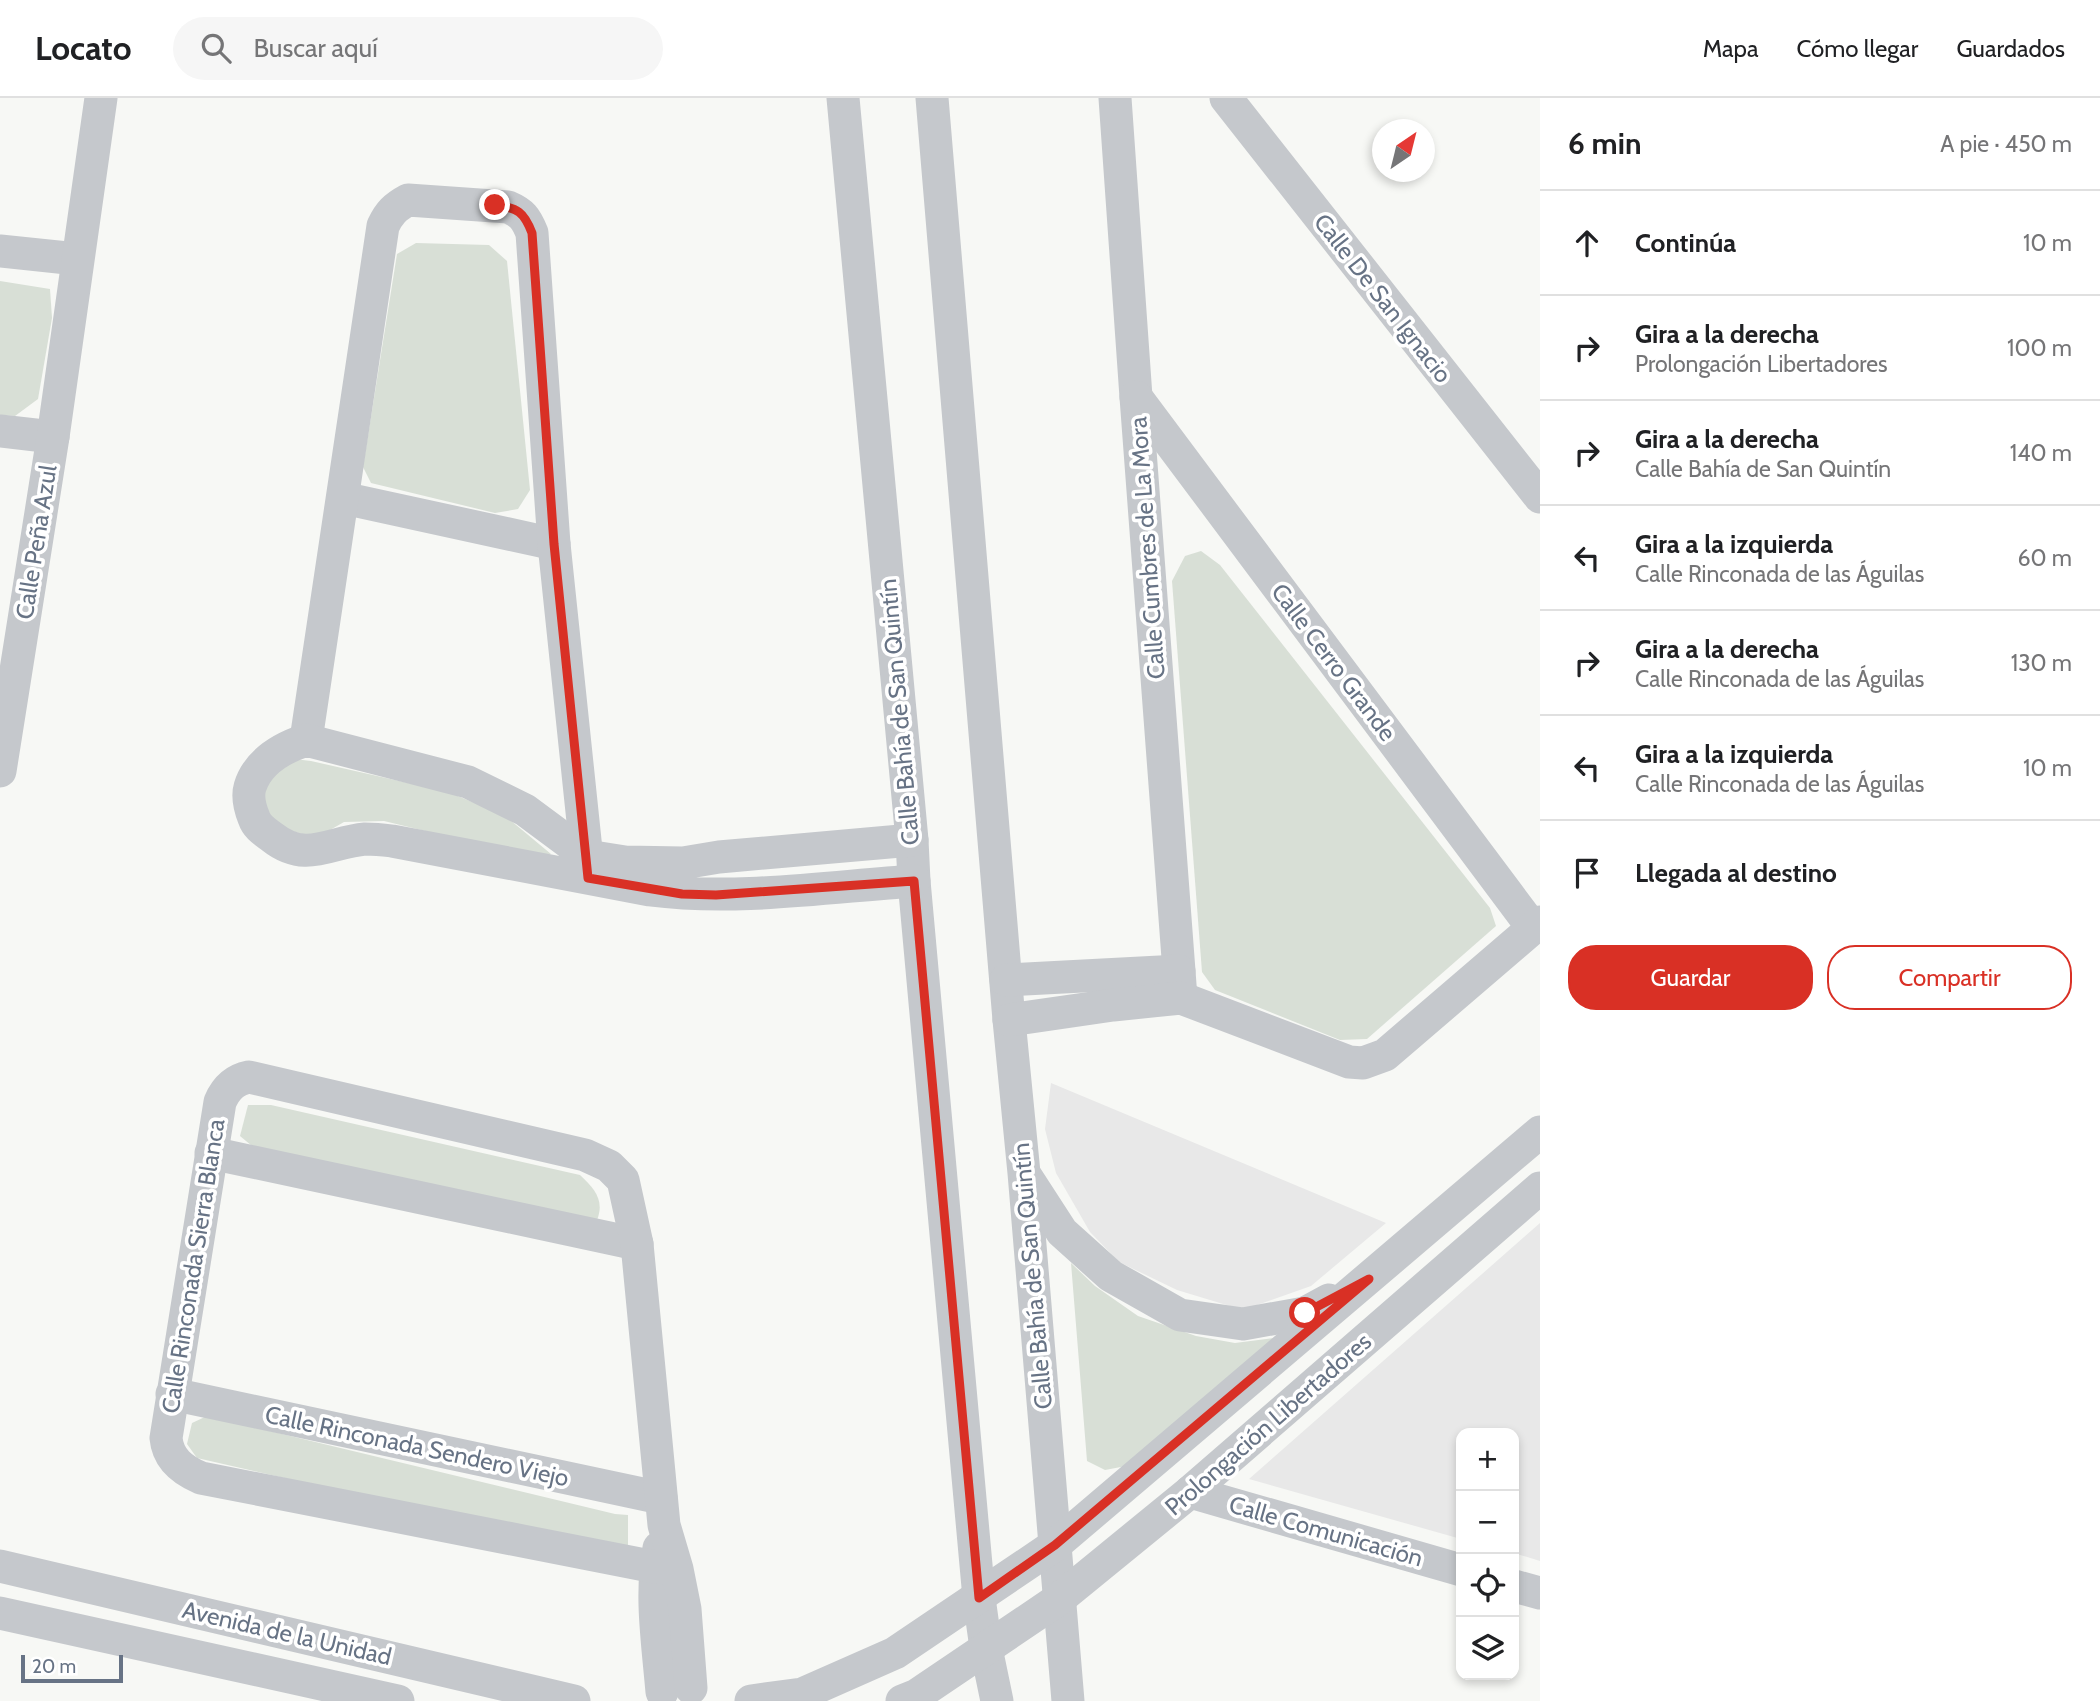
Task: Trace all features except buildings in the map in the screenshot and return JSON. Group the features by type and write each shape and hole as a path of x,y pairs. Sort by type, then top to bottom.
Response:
{"street":[{"name":"Calle Peña Azul","path":"0,771 6,691 53,437 101,98"},
{"name":"Calle Bahía de San Quintín","path":"843,98 979,1598 997,1701"},
{"name":"Calle Bahía de San Quintín","path":"932,98 1059,1599 1075,1699"},
{"name":"Calle Cumbres de La Mora","path":"1115,98 1180,985"},
{"name":"Calle De San Ignacio","path":"1226,98 1540,497"},
{"path":"306,740 383,226 388,215 408,200 508,207 526,218 532,233 554,544 587,867"},
{"path":"0,251 77,260"},
{"name":"Calle Cerro Grande","path":"1136,397 1536,925"},
{"name":"Calle Peña Azul","path":"0,431 53,437"},
{"path":"343,498 554,544"},
{"path":"587,867 525,810 468,782 306,740 286,747 267,761 254,776 249,791 250,809 257,825 283,846 305,850 323,850 366,839 393,841 587,867 682,894 716,895 914,881"},
{"path":"587,867 625,862 683,863 719,857 912,840"},
{"path":"1006,980 1180,985 1349,1062 1363,1063 1385,1055 1536,925"},
{"path":"1009,1020 1113,1005 1180,985"},
{"name":"Calle Rinconada Sierra Blanca","path":"666,1568 201,1478 180,1466 167,1448 172,1394 219,1102 234,1083 249,1077 585,1155 609,1167 623,1180 637,1244 663,1512 666,1568 656,1612 680,1695"},
{"name":"Prolongación Libertadores","path":"979,1598 1055,1545 1540,1132"},
{"path":"211,1153 637,1244"},
{"path":"1024,1174 1062,1233 1111,1276 1180,1315 1243,1324 1305,1313 1369,1279 1399,1311"},
{"name":"Prolongación Libertadores","path":"986,1648 1059,1599 1190,1492 1540,1188"},
{"name":"Calle Rinconada Sendero Viejo","path":"172,1394 663,1512"},
{"name":"Calle Comunicación","path":"1190,1492 1456,1569"},
{"name":"Avenida de la Unidad","path":"0,1566 574,1701"},
{"path":"56,1625 64,1581"},
{"path":"1519,1587 1540,1593"},
{"path":"751,1701 802,1694 895,1653 979,1598"},
{"name":"Avenida de la Unidad","path":"0,1613 398,1701"},
{"path":"902,1701 917,1695 986,1648"}],"shaded area":[{"path":"416,243 489,245 507,261 530,490 518,509 495,513 371,483 363,467 397,254"},
{"path":"0,281 50,289 52,318 38,399 15,416 0,415"},
{"path":"1201,551 1220,565 1490,908 1496,926 1367,1039 1340,1040 1215,990 1202,972 1172,581 1185,556"},
{"path":"286,758 311,761 448,792 504,815 551,854 537,858 384,821 344,822 316,838 268,824 261,785"},
{"path":"1051,1083 1386,1223 1311,1286 1243,1310 1177,1290 1119,1262 1090,1232 1056,1173 1045,1129"},
{"path":"248,1105 271,1105 580,1175 599,1200 597,1220 252,1146 240,1136"},
{"path":"1540,1223 1540,1561 1519,1555 1519,1428 1456,1428 1456,1538 1249,1479"},
{"path":"1071,1263 1095,1286 1138,1316 1196,1336 1235,1343 1274,1338 1126,1466 1105,1470 1087,1461"},
{"path":"207,1416 628,1515 628,1551 623,1556 197,1458 187,1444 192,1423"}],"route":[{"path":"495,205 520,212 526,218 532,233 554,544 588,878 650,890 716,895 914,881 979,1598 1055,1545 1369,1279 1305,1313"}]}
